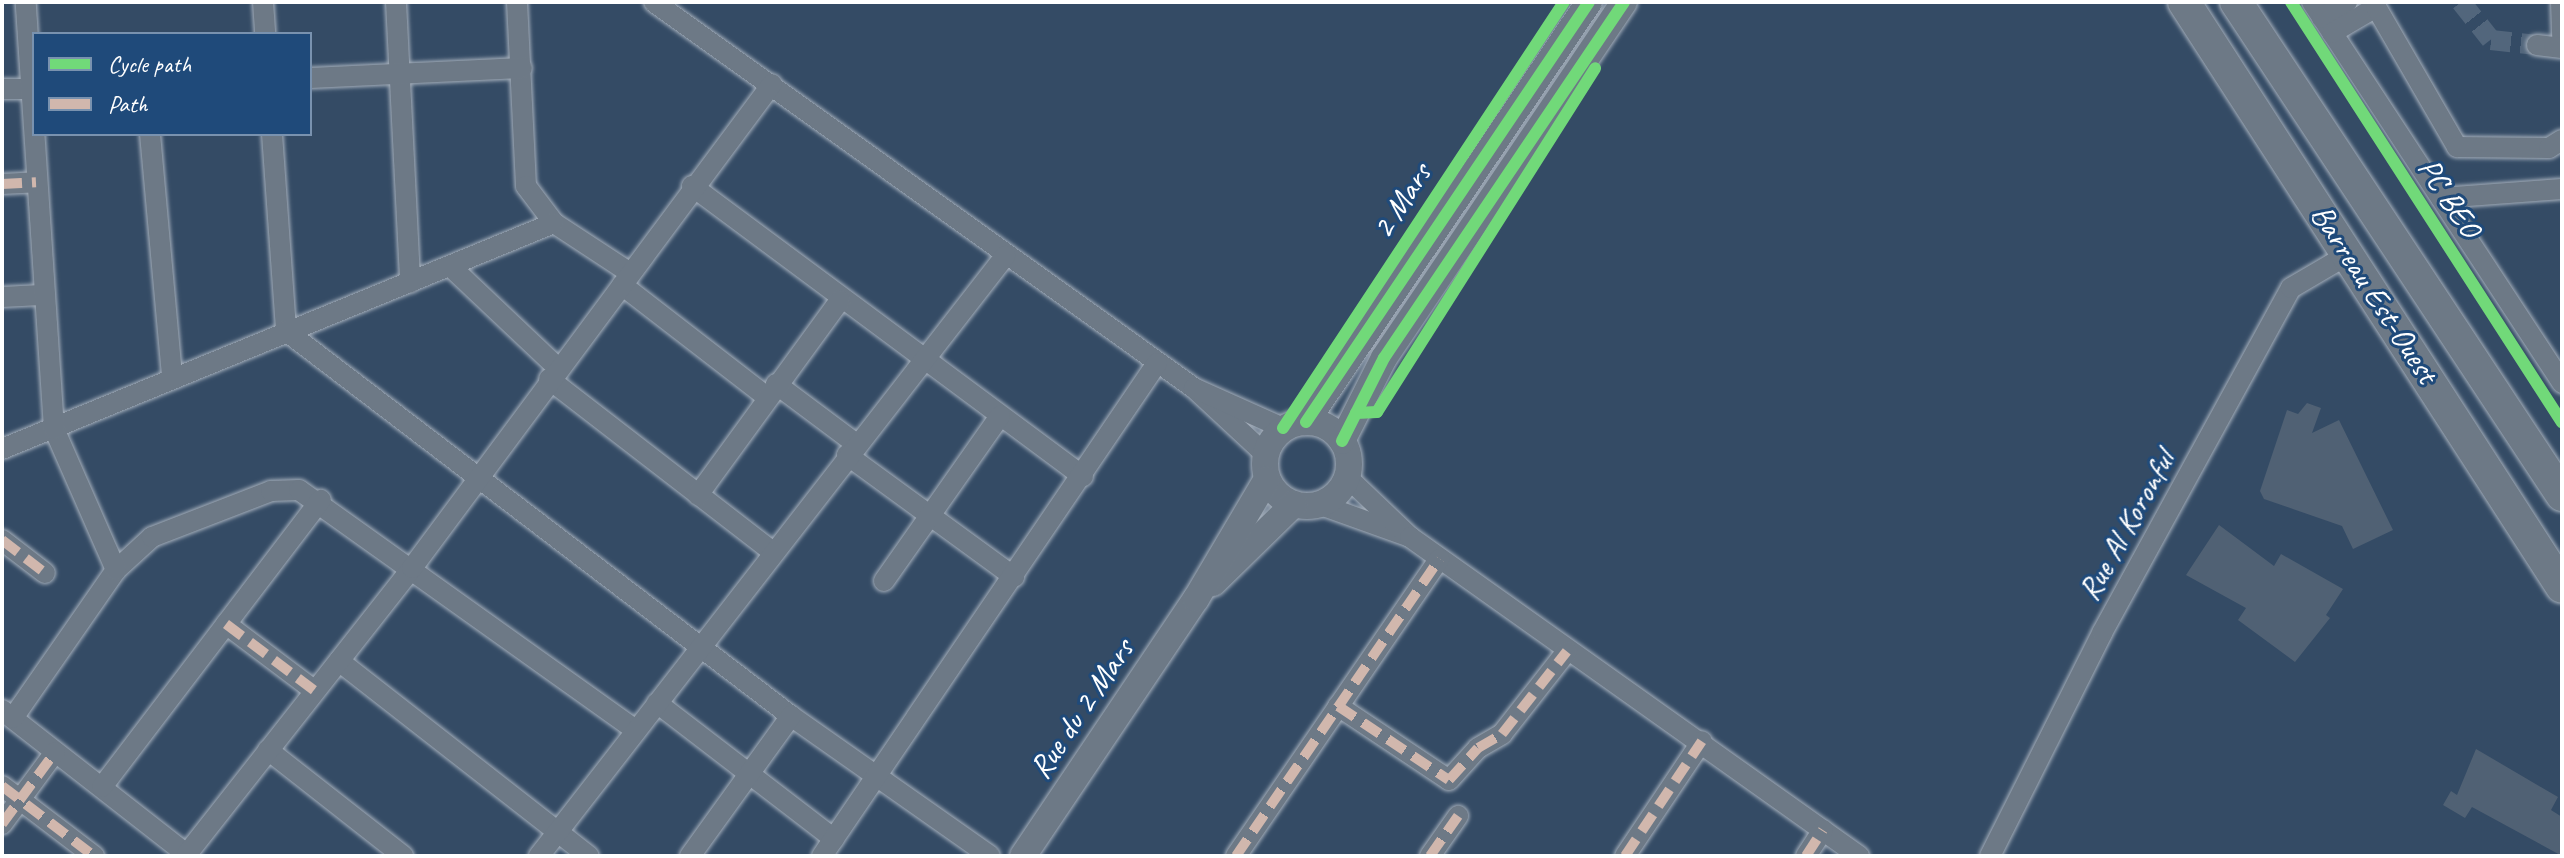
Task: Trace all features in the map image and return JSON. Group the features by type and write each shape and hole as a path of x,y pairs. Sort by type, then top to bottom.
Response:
{"main road":[{"name":"Barreau Est-Ouest","path":"2184,2 2562,587"},
{"name":"Barreau Est-Ouest","path":"2236,2 2562,495"}],"street":[{"path":"2,89 32,89 26,2"},
{"path":"263,2 265,32"},
{"path":"396,2 410,283"},
{"path":"517,2 522,68 523,172 532,200 554,223 851,449 928,517 1014,577"},
{"path":"654,2 772,84 1005,256 1194,388 1266,466 1294,504 1321,505 1410,537"},
{"path":"1266,466 1589,2"},
{"path":"1624,2 1384,358 1342,441 1347,477 1410,537 1439,559 1567,651 1702,741 1859,856"},
{"path":"2322,18 2347,2"},
{"path":"2561,2 2562,37"},
{"path":"2322,18 2374,4 2457,147 2549,148 2562,140"},
{"path":"2322,18 2562,383"},
{"path":"2537,45 2562,48"},
{"path":"312,78 522,68"},
{"path":"636,730 412,568 321,500 299,490 271,491 152,537 116,570 7,714 188,855 412,568 692,186 772,84"},
{"path":"34,136 41,295 54,429 116,570"},
{"path":"150,136 172,377"},
{"path":"272,136 286,331 791,716 872,776 990,856"},
{"path":"2,184 36,182"},
{"path":"692,186 840,300 1083,476"},
{"path":"2441,198 2562,189"},
{"path":"2,449 554,223"},
{"name":"Rue Al Koronful","path":"1990,856 2102,633 2291,288 2349,254"},
{"path":"539,856 702,648 851,449 1005,256"},
{"path":"450,266 554,374 698,495 774,553"},
{"path":"2,297 41,295"},
{"path":"698,495 771,390 840,300"},
{"path":"657,703 751,774 828,847 872,776 1014,577 1157,363"},
{"path":"1194,388 1342,441"},
{"path":"884,581 1000,416"},
{"name":"Rue du 2 Mars","path":"1023,856 1196,599 1266,466"},
{"path":"1321,505 1347,477"},
{"path":"102,787 321,500"},
{"name":"Rue du 2 Mars","path":"1196,599 1294,504"},
{"path":"2,540 45,573"},
{"path":"1236,856 1439,559"},
{"path":"226,624 315,691"},
{"path":"1338,706 1449,780 1478,748 1502,734 1567,651"},
{"path":"339,661 589,856"},
{"path":"690,856 791,716"},
{"path":"1625,856 1702,741"},
{"path":"268,750 403,856"},
{"path":"2,824 55,752"},
{"path":"2,786 81,852"},
{"path":"1430,856 1458,816"},
{"path":"1806,856 1823,830"}],"building":[{"path":"2307,403 2321,408 2312,433 2339,420 2393,530 2353,549 2342,526 2264,499 2260,491 2287,410 2298,414"},
{"path":"2219,525 2274,566 2281,554 2343,589 2326,615 2330,618 2295,662 2238,620 2246,608 2186,575"},
{"path":"2476,749 2558,797 2551,810 2562,817 2562,856 2472,807 2465,818 2443,805 2451,791 2457,795"}],"tunnel":[{"path":"2461,2 2491,40 2537,45"}],"marked path":[{"path":"2,184 36,182"},
{"path":"2,540 45,573"},
{"path":"1236,856 1439,559"},
{"path":"226,624 315,691"},
{"path":"1338,706 1449,780 1478,748 1502,734 1567,651"},
{"path":"1625,856 1702,741"},
{"path":"2,824 55,752"},
{"path":"2,786 94,856"},
{"path":"1430,856 1458,816"},
{"path":"1806,856 1823,830"}],"cycle path":[{"name":"2 Mars","path":"1283,428 1564,2"},
{"path":"1306,422 1589,2"},
{"path":"1342,441 1384,358 1624,2"},
{"name":"PC BEO","path":"2291,2 2562,422"},
{"path":"1356,413 1377,412 1595,68"}]}
